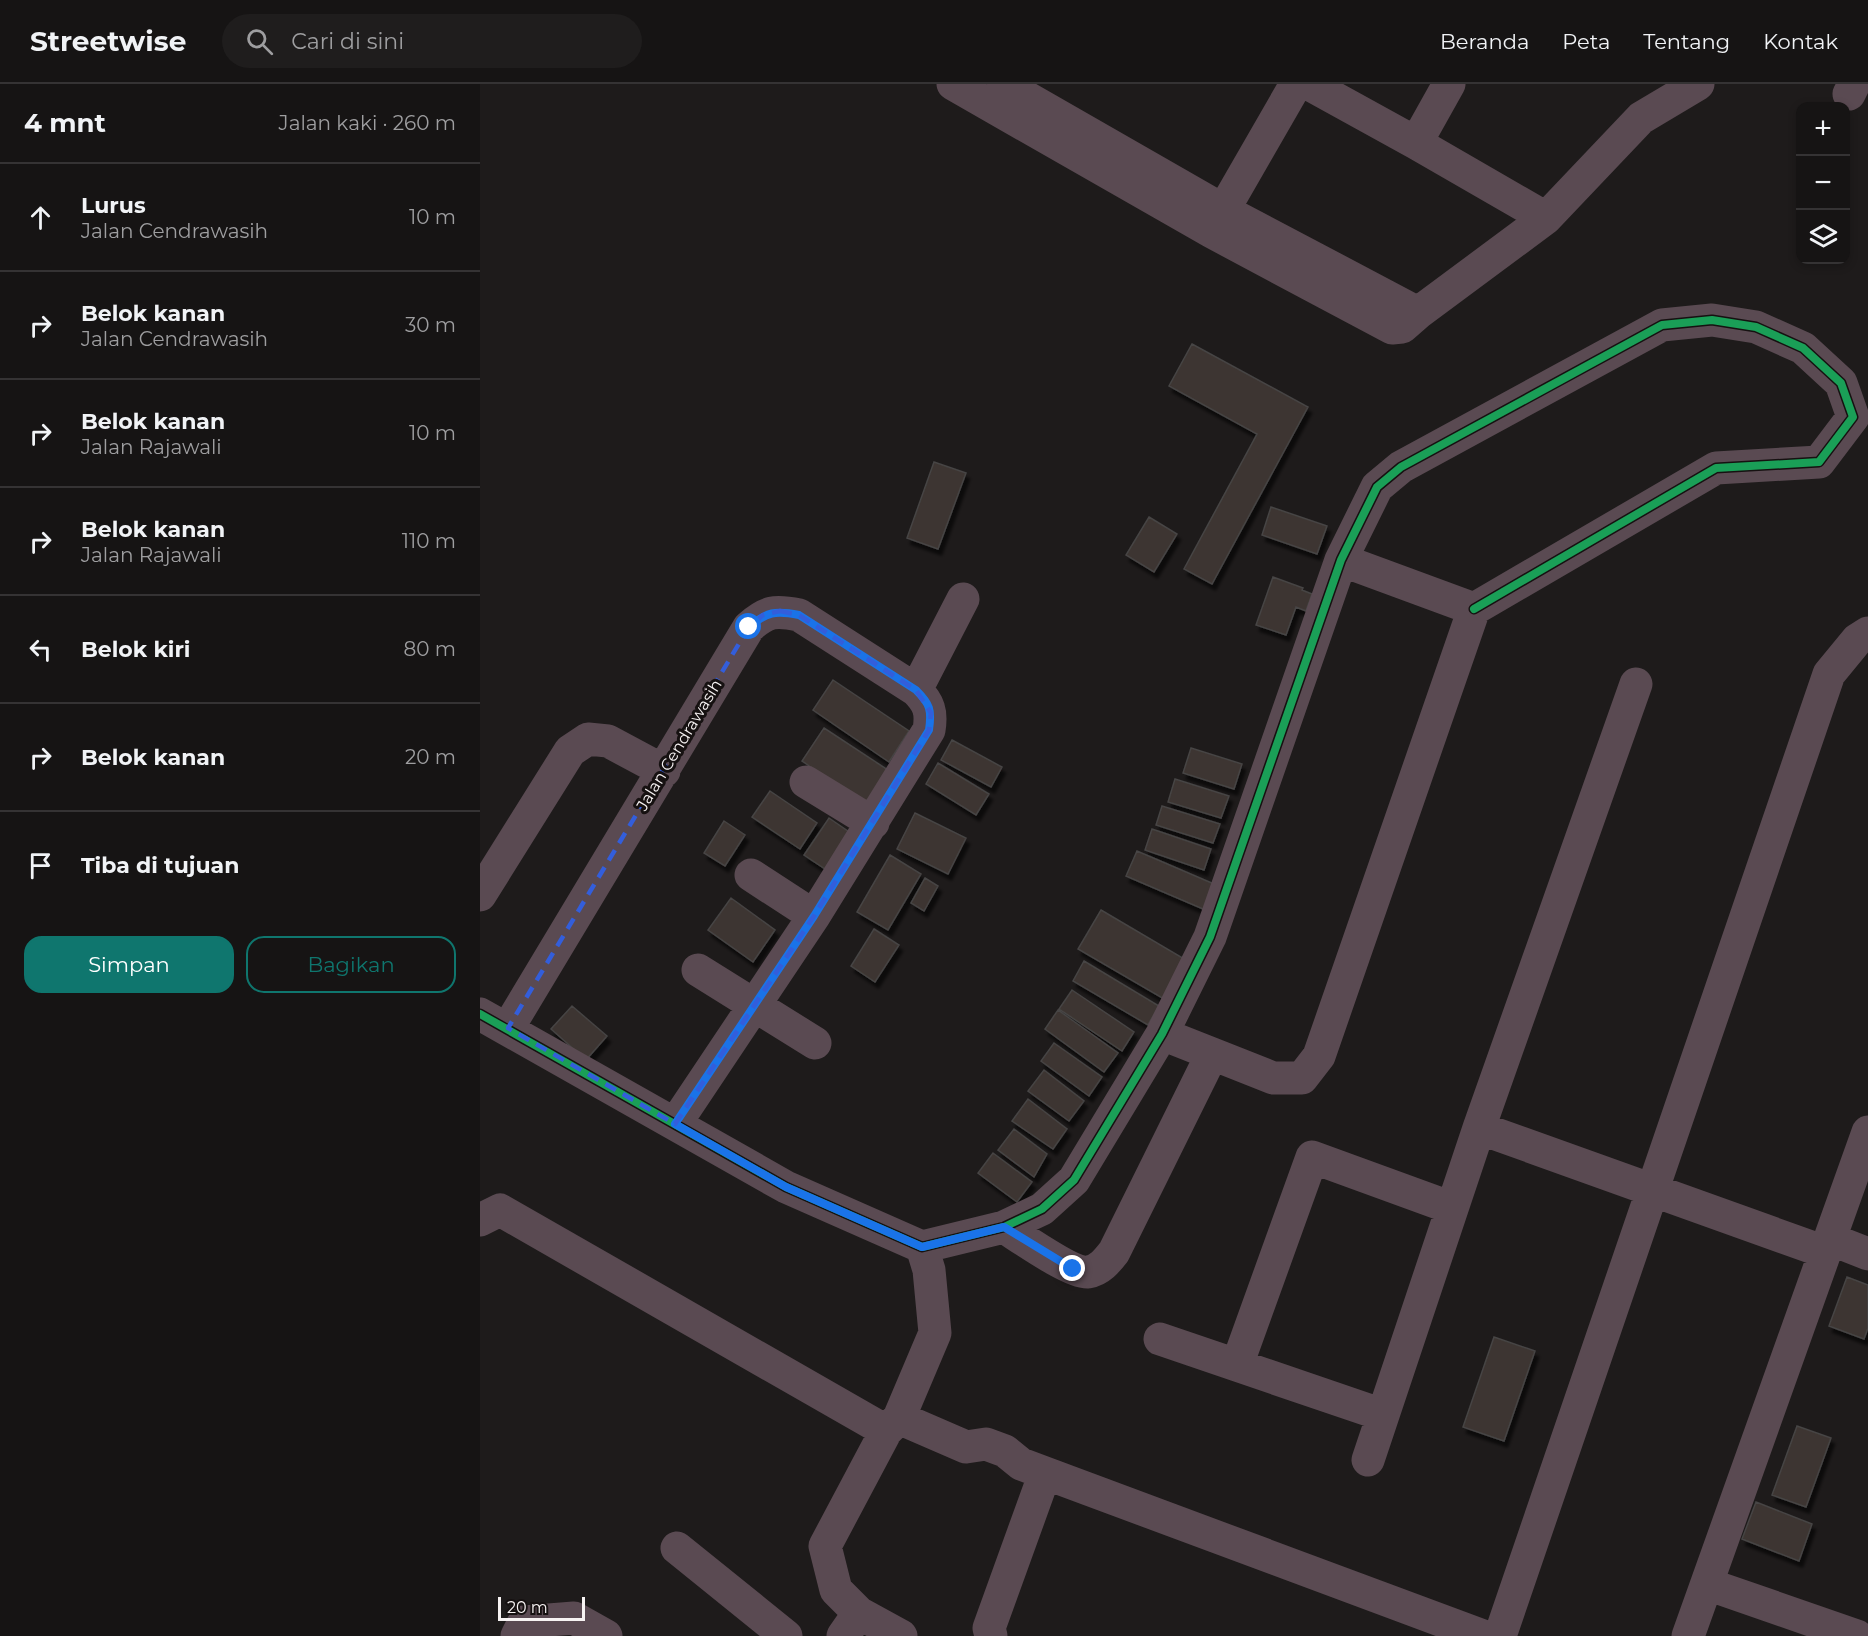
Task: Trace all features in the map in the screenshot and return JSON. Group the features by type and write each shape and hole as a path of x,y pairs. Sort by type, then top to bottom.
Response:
{"street":[{"path":"1217,221 1296,84"},
{"path":"1309,84 1416,142 1546,218"},
{"path":"1416,142 1449,84"},
{"path":"979,87 1217,221 1392,328 1402,327 1546,218 1641,118 1698,84"},
{"path":"494,1021 786,1187 922,1247 1004,1227 1042,1209 1074,1180 1162,1034 1210,937 1341,560 1377,487 1401,467 1662,325 1712,320 1756,327 1803,348 1841,383 1853,417 1818,462 1716,468 1474,609 1319,1056 1302,1078 1273,1078 1162,1034"},
{"path":"1341,560 1474,609"},
{"path":"675,1124 814,916 929,730 931,713 926,699 916,690 963,599"},
{"name":"Jalan Cendrawasih","path":"494,1021 664,771 749,627 763,615 780,611 799,615 916,690"},
{"path":"1500,1636 1829,674 1857,640 1868,633"},
{"path":"1368,1460 1479,1128 1636,684"},
{"path":"480,895 570,751 588,739 608,741 664,771"},
{"path":"806,782 873,823"},
{"path":"751,875 814,916"},
{"path":"698,970 815,1043"},
{"path":"1004,1227 1073,1269 1087,1272 1103,1266 1114,1252 1212,1054"},
{"path":"1479,1128 1652,1190 1827,1246 1868,1254"},
{"path":"1688,1636 1868,1132"},
{"path":"1237,1365 1312,1157 1452,1208"},
{"path":"480,1220 500,1210 892,1425 966,1447 986,1444 1005,1451 1033,1468 1483,1636"},
{"path":"874,1630 836,1590 825,1546 892,1425 935,1333 929,1270 922,1247"},
{"path":"1160,1339 1383,1415"},
{"path":"991,1636 989,1628 1033,1468"},
{"path":"677,1548 786,1636"},
{"path":"1707,1584 1857,1636"},
{"path":"517,1636 524,1622 574,1618 606,1636"}],"highlighted area":[{"path":"780,611 799,615 916,690 931,713 929,730 814,916 675,1124 508,1028 749,627 763,615"}],"building":[{"path":"1192,344 1308,407 1212,584 1184,569 1257,434 1169,386"},
{"path":"934,462 966,473 938,549 907,538"},
{"path":"1271,507 1327,526 1317,554 1262,535"},
{"path":"1149,517 1177,534 1154,572 1126,555"},
{"path":"1273,577 1303,588 1302,590 1312,594 1306,611 1296,607 1286,635 1256,625"},
{"path":"833,680 909,731 889,762 813,710"},
{"path":"824,728 891,772 869,806 802,761"},
{"path":"952,740 1002,767 991,787 941,760"},
{"path":"1191,748 1242,764 1234,789 1183,773"},
{"path":"938,763 989,794 976,815 926,784"},
{"path":"1175,779 1229,796 1221,818 1168,802"},
{"path":"770,791 817,823 800,849 752,817"},
{"path":"1162,806 1220,824 1213,843 1156,825"},
{"path":"915,813 966,838 948,874 897,849"},
{"path":"829,818 855,836 831,873 804,855"},
{"path":"724,821 745,835 725,866 704,853"},
{"path":"1152,829 1211,849 1204,870 1145,850"},
{"path":"1137,851 1221,887 1210,912 1126,876"},
{"path":"890,855 921,874 888,930 857,912"},
{"path":"925,878 938,886 924,911 911,903"},
{"path":"731,898 775,930 753,962 708,930"},
{"path":"1101,910 1186,960 1164,999 1078,949"},
{"path":"874,929 899,945 875,982 851,966"},
{"path":"1084,961 1159,1006 1148,1025 1073,981"},
{"path":"1072,990 1134,1032 1122,1051 1059,1009"},
{"path":"572,1006 607,1036 586,1060 551,1029"},
{"path":"1058,1010 1118,1053 1104,1072 1045,1029"},
{"path":"1054,1043 1102,1077 1089,1096 1041,1061"},
{"path":"1044,1070 1084,1101 1069,1121 1028,1091"},
{"path":"1028,1099 1067,1129 1053,1149 1012,1121"},
{"path":"1014,1129 1047,1154 1034,1177 998,1150"},
{"path":"993,1153 1032,1182 1017,1202 978,1173"},
{"path":"1847,1277 1868,1285 1868,1328 1864,1339 1829,1326"},
{"path":"1494,1337 1535,1351 1504,1441 1463,1427"},
{"path":"1797,1426 1831,1438 1806,1507 1772,1495"},
{"path":"1756,1502 1812,1524 1799,1561 1742,1539"}],"cycle path":[{"path":"480,1014 786,1187 922,1247 1004,1227 1042,1209 1074,1180 1162,1034 1210,937 1341,560 1377,487 1401,467 1662,325 1712,320 1756,327 1803,348 1841,383 1853,417 1819,462 1716,468 1474,609"}],"route":[{"path":"749,627 763,615 780,611 799,615 916,690 926,699 931,713 929,730 814,916 675,1124 786,1187 922,1247 1004,1227 1073,1269"}]}
